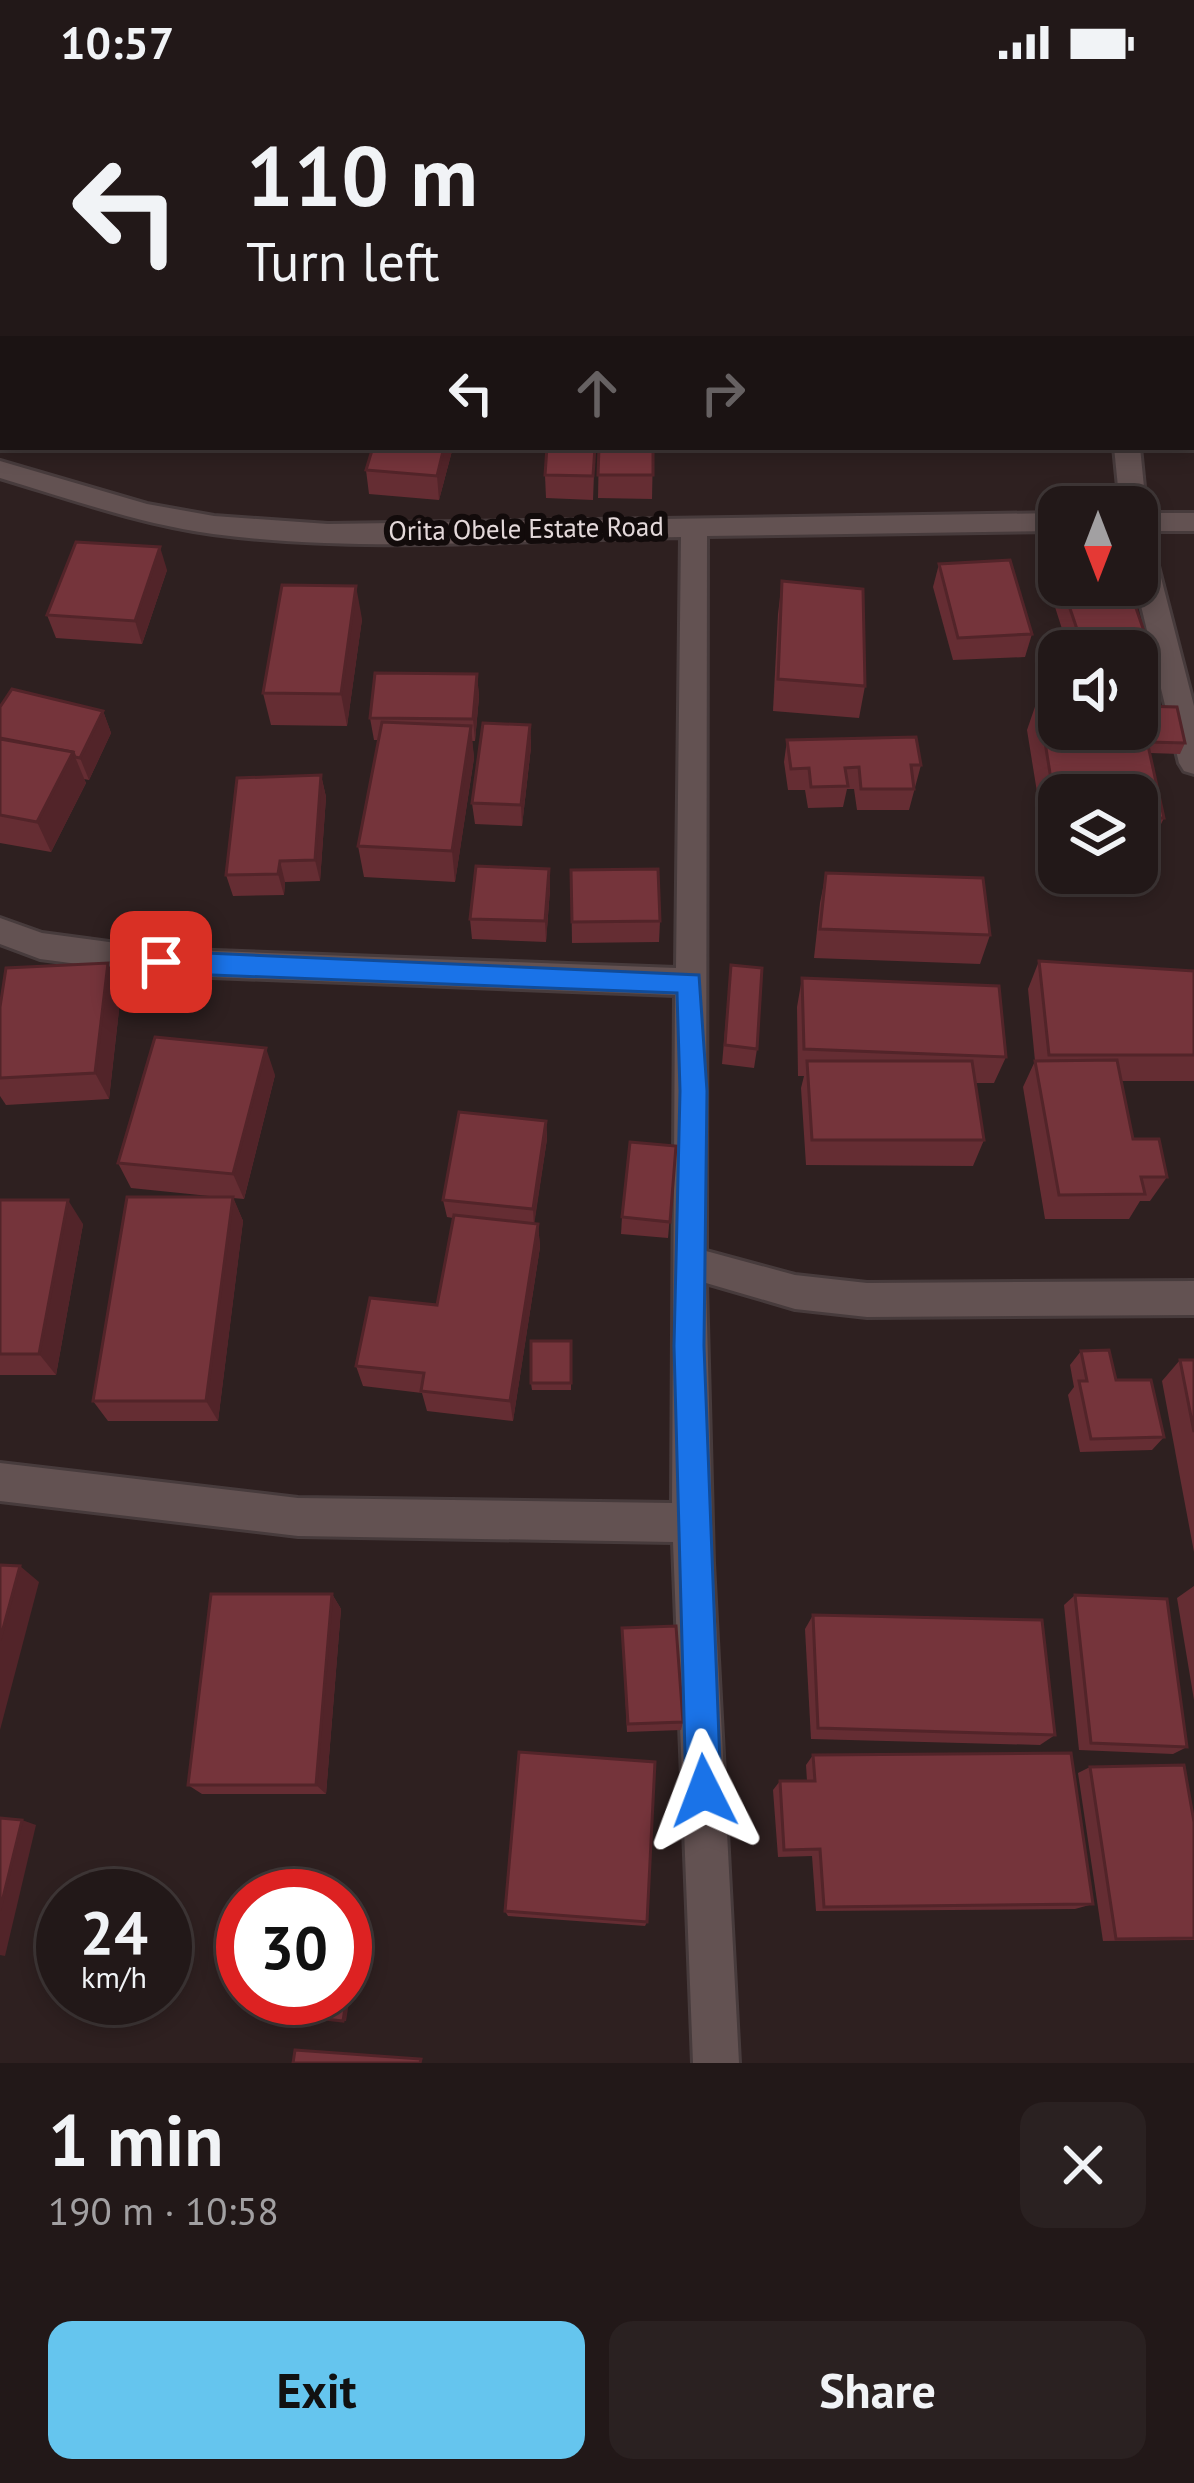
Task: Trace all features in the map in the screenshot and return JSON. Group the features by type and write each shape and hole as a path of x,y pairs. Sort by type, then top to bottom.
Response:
{"street":[{"path":"1127,450 1131,486"},
{"name":"Orita Obele Estate Road","path":"0,469 146,513 214,525 328,533 1038,522"},
{"path":"1158,522 1194,522"},
{"path":"694,526 697,794 688,1262 716,2063"},
{"path":"1155,606 1194,763"},
{"path":"0,931 40,946 161,962 690,982"},
{"path":"688,1262 795,1292 867,1300 924,1304 1194,1298"},
{"path":"0,1482 298,1517 695,1523"}],"building":[{"path":"372,450 443,450 437,476 366,470"},
{"path":"547,450 595,450 593,476 545,475"},
{"path":"599,450 653,450 653,475 598,475"},
{"path":"76,542 160,547 135,621 47,615"},
{"path":"1010,560 1032,634 958,638 939,564"},
{"path":"782,581 863,589 865,686 778,679"},
{"path":"282,585 356,586 341,694 263,693"},
{"path":"1069,606 1135,606 1144,630 1077,630"},
{"path":"375,673 477,674 473,719 370,718"},
{"path":"12,689 103,711 80,758 73,752 0,738 0,707"},
{"path":"1158,706 1177,707 1185,743 1158,742"},
{"path":"382,722 471,726 452,851 358,846"},
{"path":"483,723 530,725 521,805 472,803"},
{"path":"916,737 921,765 911,765 914,789 861,789 859,767 845,768 848,786 811,787 809,768 791,769 787,740"},
{"path":"0,739 73,752 37,822 0,815"},
{"path":"1046,750 1149,750 1154,774 1050,774"},
{"path":"321,775 315,860 280,861 278,874 226,875 237,778"},
{"path":"476,866 549,869 545,921 470,919"},
{"path":"658,869 660,921 572,922 571,870"},
{"path":"826,873 983,878 990,935 820,929"},
{"path":"1039,961 1194,971 1194,1055 1049,1055"},
{"path":"108,963 95,1073 0,1078 0,1007 6,968"},
{"path":"731,965 762,968 757,1049 725,1045"},
{"path":"802,978 999,986 1006,1057 804,1049"},
{"path":"155,1037 266,1048 233,1174 118,1163"},
{"path":"1117,1060 1133,1139 1159,1139 1167,1177 1141,1177 1145,1194 1059,1195 1035,1061"},
{"path":"807,1061 972,1061 984,1140 812,1140"},
{"path":"459,1112 546,1121 533,1209 443,1200"},
{"path":"630,1142 676,1146 670,1222 622,1217"},
{"path":"127,1197 233,1197 206,1401 93,1401"},
{"path":"0,1200 68,1200 39,1354 0,1354"},
{"path":"454,1215 538,1224 510,1401 421,1391 424,1373 356,1366 370,1298 437,1305"},
{"path":"531,1341 571,1341 571,1383 531,1383"},
{"path":"1109,1350 1116,1380 1151,1380 1164,1437 1091,1439 1079,1381 1087,1381 1081,1351"},
{"path":"1180,1360 1194,1360 1194,1432"},
{"path":"0,1565 20,1566 0,1640"},
{"path":"211,1594 332,1594 316,1785 188,1785"},
{"path":"1075,1595 1167,1599 1187,1747 1091,1743"},
{"path":"813,1615 1042,1620 1055,1735 818,1728"},
{"path":"676,1626 683,1722 628,1724 622,1628"},
{"path":"519,1752 655,1762 647,1922 505,1911"},
{"path":"1071,1753 1093,1904 824,1907 820,1849 784,1850 780,1781 815,1781 813,1755"},
{"path":"1184,1765 1194,1822 1194,1938 1116,1939 1090,1767"},
{"path":"0,1818 22,1820 0,1910"},
{"path":"295,2050 421,2059 420,2063 293,2063"}],"route":[{"path":"161,962 690,982 694,1091 689,1346 704,1791"}]}
